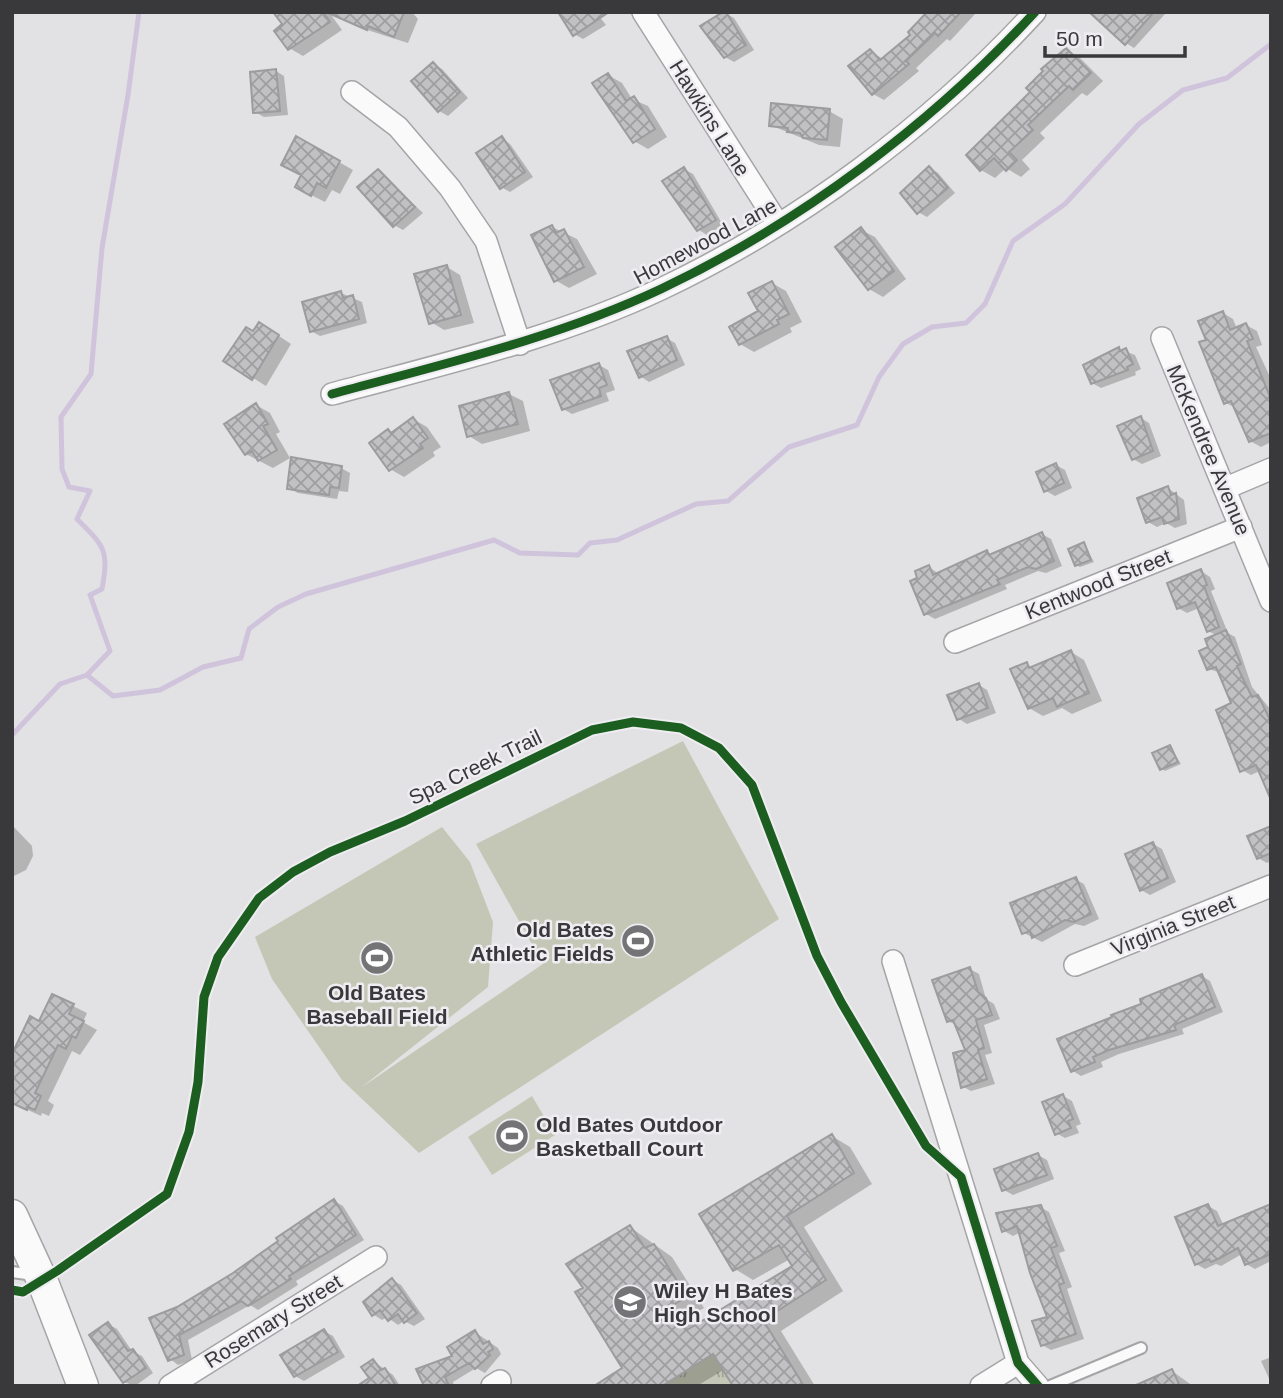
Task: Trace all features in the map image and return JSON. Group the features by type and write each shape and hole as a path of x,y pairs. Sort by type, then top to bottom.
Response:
{"main road":[{"path":"12,1215 26,1274 83,1386"}],"street":[{"name":"Hawkins Lane","path":"643,12 778,224"},
{"name":"Homewood Lane","path":"332,394 520,344 661,289 778,224 858,170 935,109 1035,12"},
{"path":"352,92 398,127 450,188 486,241 520,344"},
{"name":"McKendree Avenue","path":"1162,338 1271,601"},
{"path":"1226,488 1271,469"},
{"name":"Kentwood Street","path":"955,642 1241,527"},
{"name":"Virginia Street","path":"1075,965 1271,886"},
{"path":"893,961 1018,1363 1038,1386"},
{"name":"Rosemary Street","path":"170,1386 376,1257"},
{"path":"981,1386 1018,1363"}],"lane":[{"path":"1050,1386 1141,1348"}],"green space":[{"name":"Old Bates Athletic Fields","path":"683,741 779,919 419,1153 342,1080 272,979 255,937 442,827 470,862 493,922 488,987 362,1087 543,964 476,844"},
{"name":"Old Bates Outdoor Basketball Court","path":"532,1096 555,1135 492,1175 468,1137"},
{"path":"720,1350 733,1386 662,1386"}],"building":[{"path":"273,12 323,12 330,22 288,50 274,31 282,24"},
{"path":"326,12 404,12 394,37 368,26 367,30"},
{"path":"558,12 609,12 573,36"},
{"path":"726,12 746,45 724,58 700,26"},
{"path":"927,12 961,12 938,36 935,33 906,61 909,64 872,95 848,66 870,49 880,60 910,35 908,32"},
{"path":"1089,12 1154,12 1125,45"},
{"path":"1066,48 1091,73 1073,90 1069,86 1028,125 1033,130 1009,152 1017,160 1006,171 994,158 980,171 966,155 1030,92 1026,88 1043,71 1041,69"},
{"path":"433,62 460,92 438,112 411,81"},
{"path":"276,69 280,111 253,113 250,72"},
{"path":"608,73 626,101 634,96 655,129 633,143 592,83"},
{"path":"771,103 830,109 827,140 803,138 800,133 787,132 788,128 769,126"},
{"path":"296,136 340,161 326,188 317,183 311,196 295,187 301,175 281,165"},
{"path":"502,136 525,172 500,189 476,153"},
{"path":"929,166 948,188 917,214 900,193"},
{"path":"684,167 716,220 697,231 662,181"},
{"path":"378,169 415,207 393,227 357,187"},
{"path":"552,225 556,233 564,229 584,267 554,282 531,235"},
{"path":"861,227 894,271 868,290 835,247"},
{"path":"447,265 461,315 429,324 414,274"},
{"path":"772,281 789,314 777,320 779,324 739,345 729,327 758,311 748,293"},
{"path":"341,291 343,298 353,295 359,319 310,332 302,302"},
{"path":"1223,311 1230,330 1246,323 1253,339 1247,341 1271,399 1271,433 1249,442 1231,401 1224,404 1199,342 1206,340 1198,321"},
{"path":"259,322 279,335 252,380 223,361 246,327 253,331"},
{"path":"667,336 677,360 639,378 627,351"},
{"path":"1119,347 1120,351 1126,348 1133,364 1127,367 1128,370 1091,384 1083,365"},
{"path":"599,363 607,385 599,388 601,396 562,410 550,380"},
{"path":"509,392 518,424 467,437 459,406"},
{"path":"256,403 268,424 263,426 277,450 258,461 252,451 245,455 224,424"},
{"path":"1141,416 1153,451 1132,460 1117,426"},
{"path":"413,417 428,438 420,444 423,448 389,471 369,443 388,429 391,433"},
{"path":"291,457 342,466 339,488 330,487 329,495 287,489"},
{"path":"1056,463 1064,483 1044,492 1036,472"},
{"path":"1168,486 1171,495 1176,493 1179,519 1164,524 1162,517 1146,523 1137,498"},
{"path":"1042,532 1054,561 1036,569 1028,567 997,580 1000,584 924,615 910,581 917,578 915,571 929,565 933,575 987,550 989,555"},
{"path":"1084,542 1091,560 1075,566 1068,549"},
{"path":"1201,569 1207,585 1204,586 1219,627 1207,632 1195,602 1177,609 1167,583"},
{"path":"1226,630 1241,664 1237,666 1244,681 1252,697 1258,695 1271,722 1271,800 1256,765 1240,772 1216,710 1231,703 1216,667 1207,670 1199,651 1208,647 1205,639"},
{"path":"1071,650 1089,693 1057,707 1053,698 1028,709 1010,669 1027,662 1029,668"},
{"path":"979,683 988,708 957,720 947,695"},
{"path":"1170,745 1178,762 1160,770 1152,753"},
{"path":"1271,826 1271,853 1257,859 1247,836"},
{"path":"1153,842 1168,878 1140,891 1125,854"},
{"path":"1076,877 1091,914 1074,922 1065,920 1032,938 1030,931 1022,934 1010,903"},
{"path":"970,967 978,992 986,998 992,1015 976,1020 984,1048 978,1050 987,1079 961,1088 953,1053 965,1050 953,1020 947,1022 932,980"},
{"path":"1202,974 1215,1007 1174,1025 1176,1030 1109,1050 1093,1057 1095,1062 1071,1072 1057,1039 1141,1004 1140,999"},
{"path":"52,994 74,1004 69,1014 84,1021 76,1038 72,1036 66,1049 58,1045 35,1093 41,1096 35,1110 28,1107 27,1110 12,1103 12,1054 30,1016 39,1021"},
{"path":"1063,1094 1073,1119 1068,1121 1071,1128 1055,1135 1042,1102"},
{"name":"Wiley H Bates High School","path":"832,1134 854,1173 787,1216 826,1280 763,1320 804,1386 733,1386 713,1354 662,1386 594,1386 622,1368 575,1292 583,1288 566,1264 630,1225 645,1248 654,1244 687,1297 671,1306 687,1330 792,1266 779,1245 733,1271 699,1214"},
{"path":"1038,1153 1047,1175 1002,1191 994,1169"},
{"path":"334,1199 356,1235 289,1276 291,1279 248,1306 241,1301 179,1335 184,1355 168,1361 149,1318 177,1307 233,1273 278,1241 276,1238"},
{"path":"1208,1204 1218,1226 1271,1204 1271,1254 1245,1265 1238,1248 1211,1262 1209,1259 1195,1265 1175,1217"},
{"path":"1041,1205 1057,1246 1051,1248 1064,1283 1059,1285 1076,1334 1041,1346 1032,1321 1047,1317 1030,1273 1017,1226 1002,1232 996,1213"},
{"path":"392,1278 417,1313 404,1323 398,1314 388,1321 380,1310 372,1316 363,1302"},
{"path":"108,1322 128,1351 133,1349 146,1368 123,1383 89,1335"},
{"path":"324,1329 338,1352 294,1377 280,1355"},
{"path":"475,1330 483,1344 489,1341 493,1349 488,1352 490,1355 475,1369 469,1363 445,1377 449,1386 424,1386 416,1369 452,1356 447,1347"},
{"path":"373,1359 381,1370 385,1368 396,1386 357,1386 369,1378 361,1367"},
{"path":"1172,1369 1180,1386 1134,1386"}],"waterway":[{"path":"87,675 110,651 90,595 102,589 105,557 94,536 77,519 90,491 69,487 62,469 61,417 91,374 102,248 139,12"},
{"path":"12,735 60,684 87,675 113,696 160,690 203,667 241,658 249,629 278,607 306,594 494,540 520,553 578,555 590,543 617,540 696,504 728,501 789,447 857,425 879,377 903,344 932,327 966,323 985,304 1013,241 1065,204 1139,124 1183,90 1227,78 1271,44"}],"cycle path":[{"path":"332,394 499,349 581,322 661,289 713,263 813,202 908,132 995,54 1035,12"},
{"name":"Spa Creek Trail","path":"12,1290 23,1292 57,1271 167,1194 189,1132 198,1082 204,997 218,957 259,898 293,872 330,852 405,821 592,730 633,722 681,728 719,748 752,785 817,956 841,1002 926,1146 961,1177 1018,1363 1038,1386"}],"place":[{"name":"Old Bates Athletic Fields","path":"638,941"},
{"name":"Old Bates Baseball Field","path":"377,958"},
{"name":"Old Bates Outdoor Basketball Court","path":"512,1136"},
{"name":"Wiley H Bates High School","path":"630,1302"}]}
